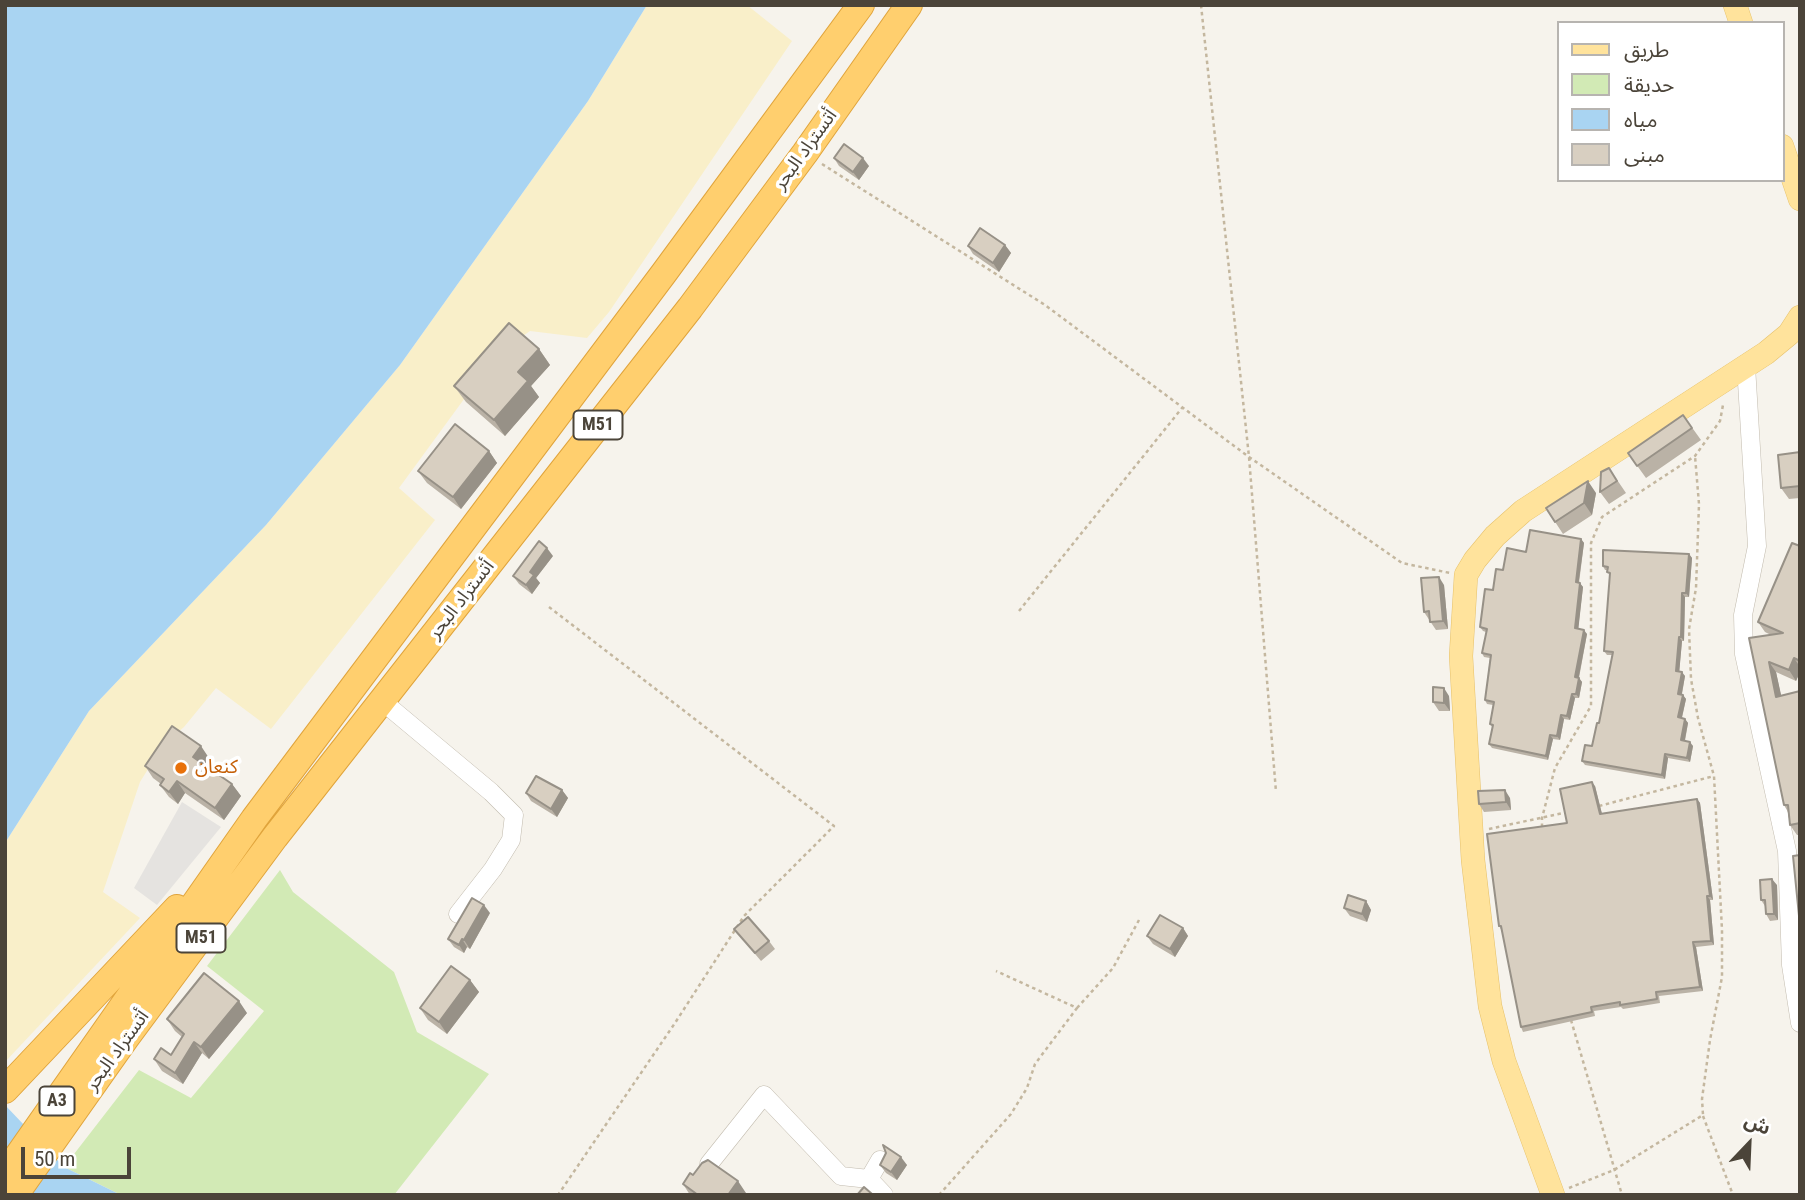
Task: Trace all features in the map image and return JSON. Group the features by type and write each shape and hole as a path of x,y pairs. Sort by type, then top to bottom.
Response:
{"highway":[{"name":"أتستراد البحر","path":"235,846 660,279 861,5"},
{"name":"أتستراد البحر","path":"15,1195 118,1033 690,308 909,5"},
{"path":"682,249 690,265 704,275 713,277"},
{"path":"660,279 680,292 690,308"},
{"path":"254,818 275,837"},
{"name":"M51","path":"5,1090 235,846"},
{"name":"A3","path":"5,1174 118,1033 235,846"}],"main road":[{"path":"1784,152 1800,199"},
{"path":"1553,1195 1504,1061 1490,1006 1473,860 1461,656 1466,575 1495,536 1523,511 1746,366 1789,334 1800,317"}],"street":[{"path":"1746,366 1757,546 1743,615 1744,654 1787,852 1790,965 1800,1023"},
{"path":"382,701 491,792 514,815 511,840 458,914"},
{"path":"709,1164 764,1095 841,1176 869,1180 884,1195"},
{"path":"869,1180 880,1160"}],"path":[{"path":"1201,5 1249,457 1276,792"},
{"path":"804,153 1045,305 1249,457 1402,563 1430,571 1466,575"},
{"path":"1543,830 1542,818 1555,768 1591,706 1591,543 1602,517 1695,456 1720,421 1724,399 1721,382"},
{"path":"1019,611 1182,408"},
{"path":"1695,456 1699,504 1696,588 1689,629 1691,678 1698,718 1714,776 1723,977 1710,1040 1702,1099 1703,1115 1732,1195"},
{"path":"549,607 834,826 744,916 558,1195"},
{"path":"1596,806 1636,798 1714,776"},
{"path":"1473,833 1569,812"},
{"path":"939,1195 1011,1114 1027,1088 1035,1064 1113,968 1139,920"},
{"path":"996,971 1077,1009"},
{"path":"1569,1008 1622,1195"},
{"path":"1553,1195 1614,1170 1703,1115"}],"green space":[{"path":"280,870 293,892 394,972 417,1032 489,1074 394,1195 121,1195 64,1167 139,1070 191,1098 264,1011 207,966"}],"sand":[{"path":"647,5 747,5 792,41 609,312 587,338 530,331 497,354 399,488 435,520 271,729 216,688 184,727 163,745 140,782 103,892 140,918 5,1062 5,843 89,711 266,525 400,365 588,101"}],"shaded area":[{"path":"182,802 221,827 157,905 134,888"}],"water":[{"path":"5,5 647,5 588,101 400,365 266,525 89,711 5,843"},
{"path":"5,1105 64,1167 121,1195 15,1195 5,1186"}],"building":[{"path":"844,144 863,158 853,172 834,158"},
{"path":"980,228 1005,245 993,263 968,246"},
{"path":"509,323 539,349 518,372 528,381 494,420 454,386"},
{"path":"1683,415 1692,428 1637,466 1628,453"},
{"path":"455,424 489,451 453,497 418,471"},
{"path":"1800,452 1800,486 1781,488 1778,455"},
{"path":"1609,468 1617,481 1600,492 1601,472"},
{"path":"1588,481 1584,503 1555,522 1546,508"},
{"path":"1530,530 1581,539 1575,628 1584,630 1575,677 1579,678 1567,716 1561,715 1557,736 1550,735 1546,756 1489,744 1494,702 1485,700 1491,655 1482,653 1487,629 1480,627 1485,589 1493,590 1496,569 1503,570 1507,548 1526,552"},
{"path":"539,541 547,548 530,572 534,575 526,585 513,576"},
{"path":"1792,543 1800,546 1800,661 1794,658 1789,670 1769,662 1776,697 1800,691 1800,823 1790,825 1788,805 1784,805 1749,638 1783,633 1758,622"},
{"path":"1603,550 1689,554 1686,593 1682,593 1681,637 1676,671 1682,672 1678,694 1683,695 1678,717 1685,719 1681,740 1690,742 1687,758 1665,754 1662,775 1582,761 1585,745 1592,746 1599,723 1613,652 1604,651 1610,573 1607,572 1608,567 1603,566"},
{"path":"1439,577 1443,621 1430,622 1429,611 1424,612 1421,578"},
{"path":"1433,687 1444,688 1444,703 1433,702"},
{"path":"172,726 201,746 193,757 232,784 215,808 177,781 169,792 160,785 164,779 145,766"},
{"path":"536,776 562,790 551,809 526,793"},
{"path":"1592,782 1600,814 1697,799 1710,896 1707,896 1711,941 1693,942 1700,987 1656,992 1657,999 1591,1007 1592,1012 1521,1027 1499,926 1487,834 1567,823 1560,789"},
{"path":"1505,790 1506,802 1479,804 1478,791"},
{"path":"1800,855 1800,926 1793,856"},
{"path":"1772,879 1774,914 1766,914 1765,900 1761,900 1760,880"},
{"path":"1348,895 1366,901 1362,914 1344,908"},
{"path":"472,898 484,905 459,945 448,939"},
{"path":"1160,915 1183,928 1170,949 1147,936"},
{"path":"748,917 769,941 755,953 734,929"},
{"path":"451,966 470,980 439,1022 420,1008"},
{"path":"204,973 239,1001 201,1047 194,1042 175,1073 154,1059 161,1048 171,1055 184,1034 167,1019"},
{"path":"883,1145 901,1157 891,1172 880,1165 886,1153"},
{"path":"708,1160 738,1181 728,1195 698,1195 683,1184 690,1173 693,1175 702,1163"},
{"path":"864,1187 872,1194 877,1195 857,1195"}],"place":[{"name":"كنعان","path":"181,768"}]}
